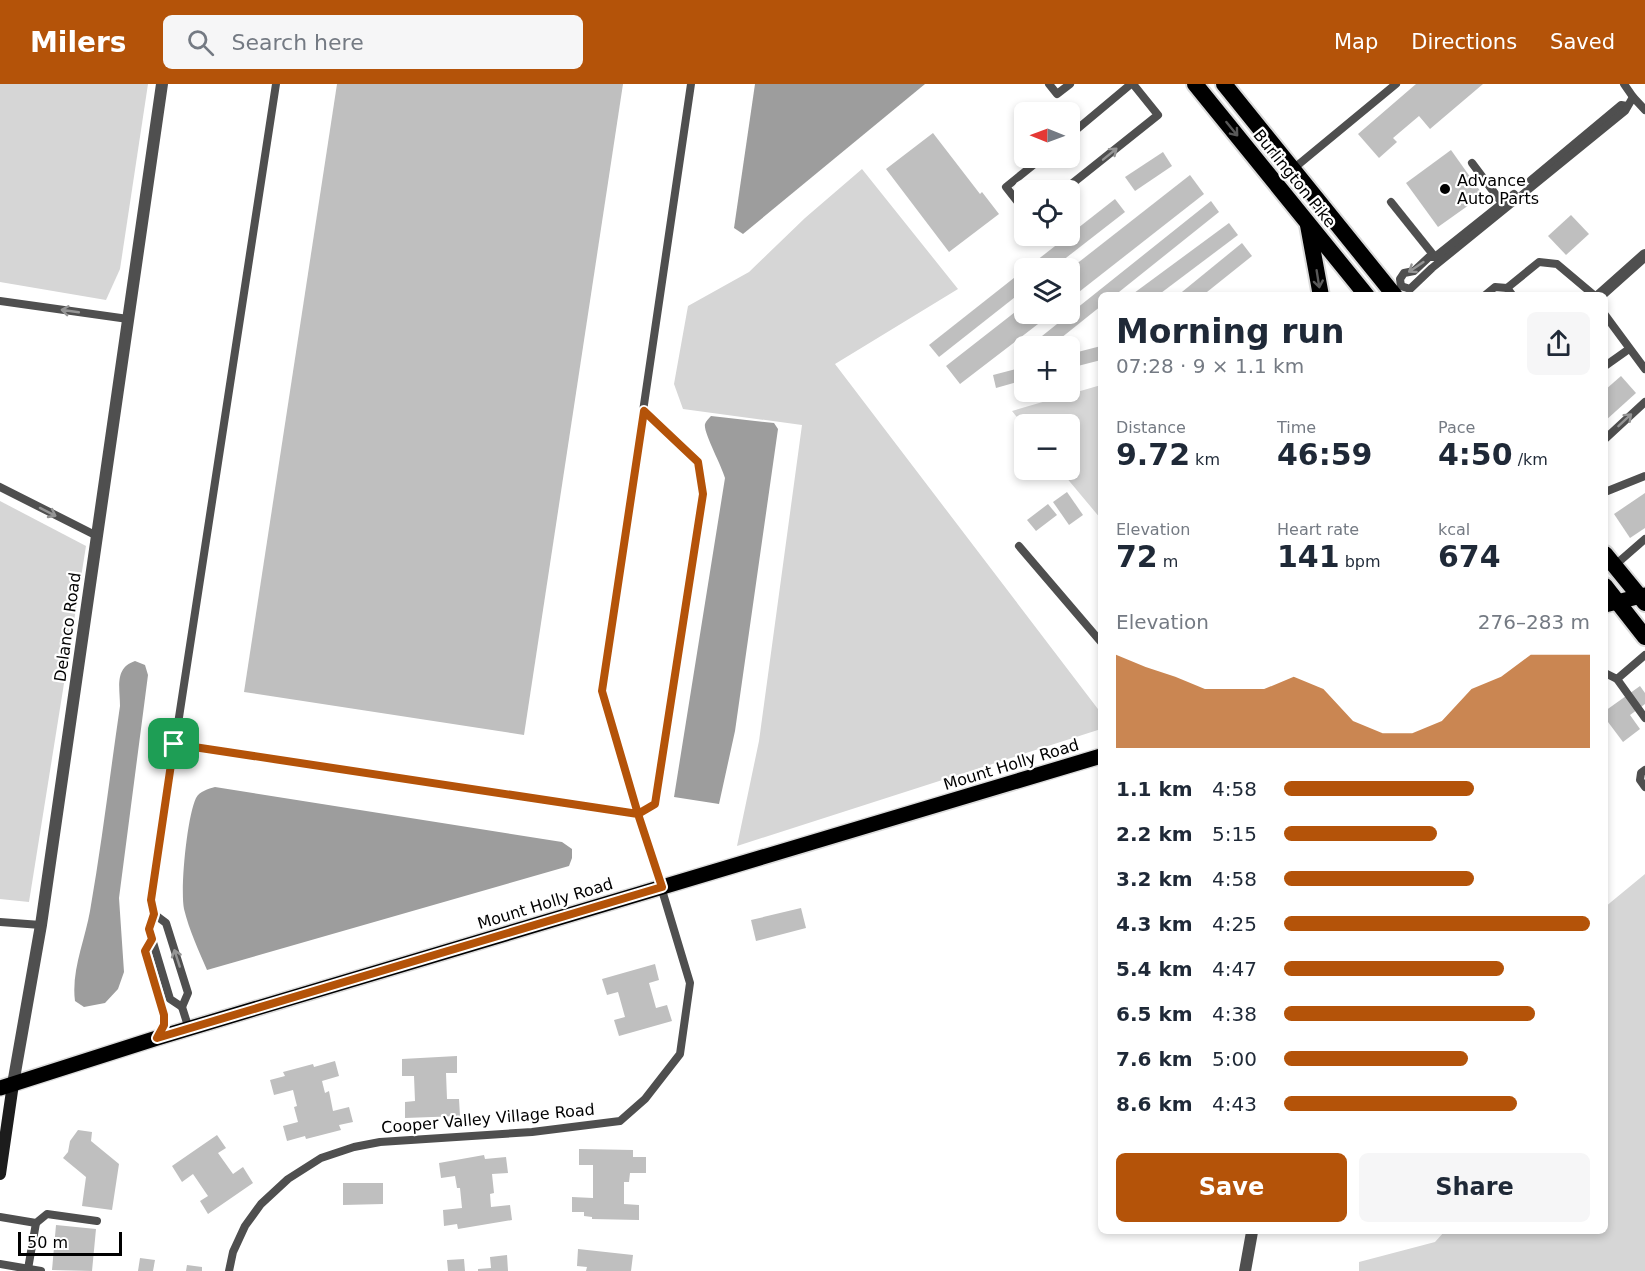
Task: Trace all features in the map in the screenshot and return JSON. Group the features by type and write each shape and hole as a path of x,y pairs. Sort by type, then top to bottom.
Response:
{"highway":[{"name":"Burlington Pike","path":"1195,84 1364,292"},
{"name":"Burlington Pike","path":"1225,84 1396,291"},
{"path":"1307,221 1320,292"},
{"path":"1610,560 1643,598"},
{"path":"1611,603 1645,637"}],"main road":[{"path":"1611,603 1643,598"},
{"name":"Mount Holly Road","path":"7,1086 157,1038 1098,757"},
{"name":"Delanco Road","path":"0,1173 7,1086"}],"street":[{"name":"Delanco Road","path":"7,1086 41,925 162,84"},
{"path":"1602,292 1645,255"},
{"path":"1245,1271 1252,1234"}],"lane":[{"path":"189,1029 182,1007 170,999 149,929 154,914 151,900 276,84"},
{"name":"Cooper Valley Village Road","path":"229,1271 233,1252 245,1226 261,1204 288,1179 321,1158 354,1147 380,1142 532,1132 620,1121 645,1099 680,1054 690,983 602,691 691,84"},
{"path":"1049,84 1057,94 1070,84"},
{"path":"1077,180 1158,115 1132,84 1080,127"},
{"path":"1293,169 1396,84"},
{"path":"1624,84 1645,110"},
{"path":"1627,106 1621,105 1435,257 1429,257 1414,271 1404,273 1396,291 1410,289 1439,262 1625,111 1633,97"},
{"path":"1472,163 1502,203"},
{"path":"1015,180 1030,168"},
{"path":"1014,181 1006,187 1014,197"},
{"path":"1391,202 1435,257"},
{"path":"1489,292 1495,287 1507,288 1539,262 1557,264 1592,292"},
{"path":"1507,288 1510,292"},
{"path":"0,301 128,320"},
{"path":"1608,319 1645,369"},
{"path":"1608,364 1629,349"},
{"path":"1608,435 1645,402"},
{"path":"174,744 638,814 655,804 703,494 698,462 644,411"},
{"path":"1608,491 1645,476"},
{"path":"0,487 97,536"},
{"path":"1610,560 1645,539"},
{"path":"1019,546 1098,638"},
{"path":"1617,679 1645,655"},
{"path":"1608,674 1617,679 1645,718"},
{"path":"1645,770 1641,773 1640,780 1645,787"},
{"path":"154,914 165,923 188,993 182,1007"},
{"path":"0,922 41,925"},
{"path":"152,939 145,951 164,1015 164,1025 157,1038"},
{"path":"28,1269 36,1223 47,1214 97,1221"},
{"path":"0,1217 36,1223"},
{"path":"0,1264 41,1271"}],"shaded area":[{"path":"0,84 148,84 120,269 106,300 0,282"},
{"path":"755,84 925,84 743,234 734,228"},
{"path":"862,169 958,289 835,364 1098,709 1098,730 737,846 759,741 802,425 683,409 674,384 688,306 749,272 805,218"},
{"path":"1098,386 1098,515 1068,480 1080,480 1080,414 1014,414 1012,411 1043,402 1080,402 1080,391"},
{"path":"711,416 774,423 778,429 735,731 719,804 674,797 725,478 705,428 705,423"},
{"path":"0,501 86,546 29,902 0,899"},
{"path":"135,661 145,665 148,675 119,898 124,972 118,989 105,1003 84,1007 75,1001 75,978 90,911 98,860 120,706 120,679 124,668"},
{"path":"215,787 562,842 572,849 572,858 569,866 207,970 186,917 183,886 187,836 193,807 200,794"},
{"path":"1645,874 1645,1271 1359,1271 1359,1262 1435,1242 1442,1234 1608,1234 1608,905"}],"building":[{"path":"337,84 623,84 524,735 244,692"},
{"path":"1416,84 1483,84 1430,129 1419,116 1393,138 1397,142 1379,158 1358,134"},
{"path":"933,133 980,194 982,192 999,214 949,252 886,169"},
{"name":"Advance Auto Parts","path":"1451,150 1483,195 1438,227 1406,183"},
{"path":"1163,152 1172,166 1135,191 1125,177"},
{"path":"1190,175 1204,194 1080,291 1080,261"},
{"path":"1115,199 1125,212 1066,258 1040,258 1055,246 1080,246 1080,226"},
{"path":"1211,201 1219,212 1119,292 1098,292 1098,308 1080,323 1080,306"},
{"path":"1571,215 1589,234 1566,255 1548,236"},
{"path":"1229,223 1238,235 1162,292 1135,292"},
{"path":"1242,243 1252,256 1207,292 1182,292"},
{"path":"1014,278 1014,298 939,357 929,345"},
{"path":"1014,313 1014,324 1038,324 1022,336 1014,336 1014,342 960,384 946,366"},
{"path":"1057,324 1078,324 1064,336 1042,336"},
{"path":"1098,347 1098,361 1080,365 1080,351"},
{"path":"1014,370 1014,383 996,388 993,375"},
{"path":"1621,376 1636,393 1608,418 1608,387"},
{"path":"1067,492 1083,515 1069,525 1053,502"},
{"path":"1645,493 1645,528 1630,538 1614,514"},
{"path":"1048,504 1057,515 1036,531 1027,520"},
{"path":"1640,686 1645,693 1645,704 1630,715 1640,729 1623,742 1608,722 1608,709"},
{"path":"801,908 806,928 756,941 751,920"},
{"path":"655,964 659,980 649,983 656,1008 667,1005 672,1021 619,1036 614,1020 625,1017 618,992 607,995 602,979"},
{"path":"457,1056 457,1073 446,1073 447,1099 459,1099 460,1116 405,1118 405,1102 415,1101 414,1076 402,1076 402,1059"},
{"path":"335,1061 339,1076 322,1081 325,1093 329,1091 333,1111 349,1107 353,1122 339,1125 341,1130 306,1139 305,1136 287,1141 283,1126 298,1122 293,1090 274,1095 270,1080 285,1076 283,1072"},
{"path":"78,1130 92,1132 91,1141 119,1164 112,1210 82,1206 86,1177 63,1158 68,1152 70,1141"},
{"path":"217,1135 226,1148 218,1153 233,1174 243,1167 253,1183 208,1214 200,1201 208,1196 193,1174 182,1182 172,1166"},
{"path":"579,1149 633,1150 633,1157 646,1157 646,1173 630,1173 629,1182 624,1182 624,1204 639,1205 639,1220 592,1219 592,1217 584,1216 584,1212 572,1212 572,1197 593,1198 593,1165 579,1165"},
{"path":"484,1155 485,1159 506,1157 508,1173 492,1174 494,1193 490,1194 491,1207 510,1205 512,1220 458,1229 457,1224 444,1226 443,1210 462,1208 460,1188 457,1188 455,1176 441,1178 439,1163"},
{"path":"343,1183 383,1183 383,1204 343,1205"},
{"path":"56,1225 96,1229 92,1271 52,1270"},
{"path":"578,1249 633,1255 631,1271 586,1271 587,1267 577,1266"},
{"path":"507,1255 508,1271 478,1271 478,1269 491,1268 490,1257"},
{"path":"140,1258 155,1260 153,1271 138,1271"},
{"path":"464,1259 465,1271 448,1271 447,1260"},
{"path":"187,1265 202,1267 202,1271 186,1271"}],"place":[{"name":"Advance Auto Parts","path":"1445,189"}],"route":[{"path":"174,744 151,900 154,914 149,929 152,939 145,951 164,1015 164,1025 157,1038 662,887 638,814 655,804 703,494 698,462 644,411 602,691 638,814 174,744"}]}
